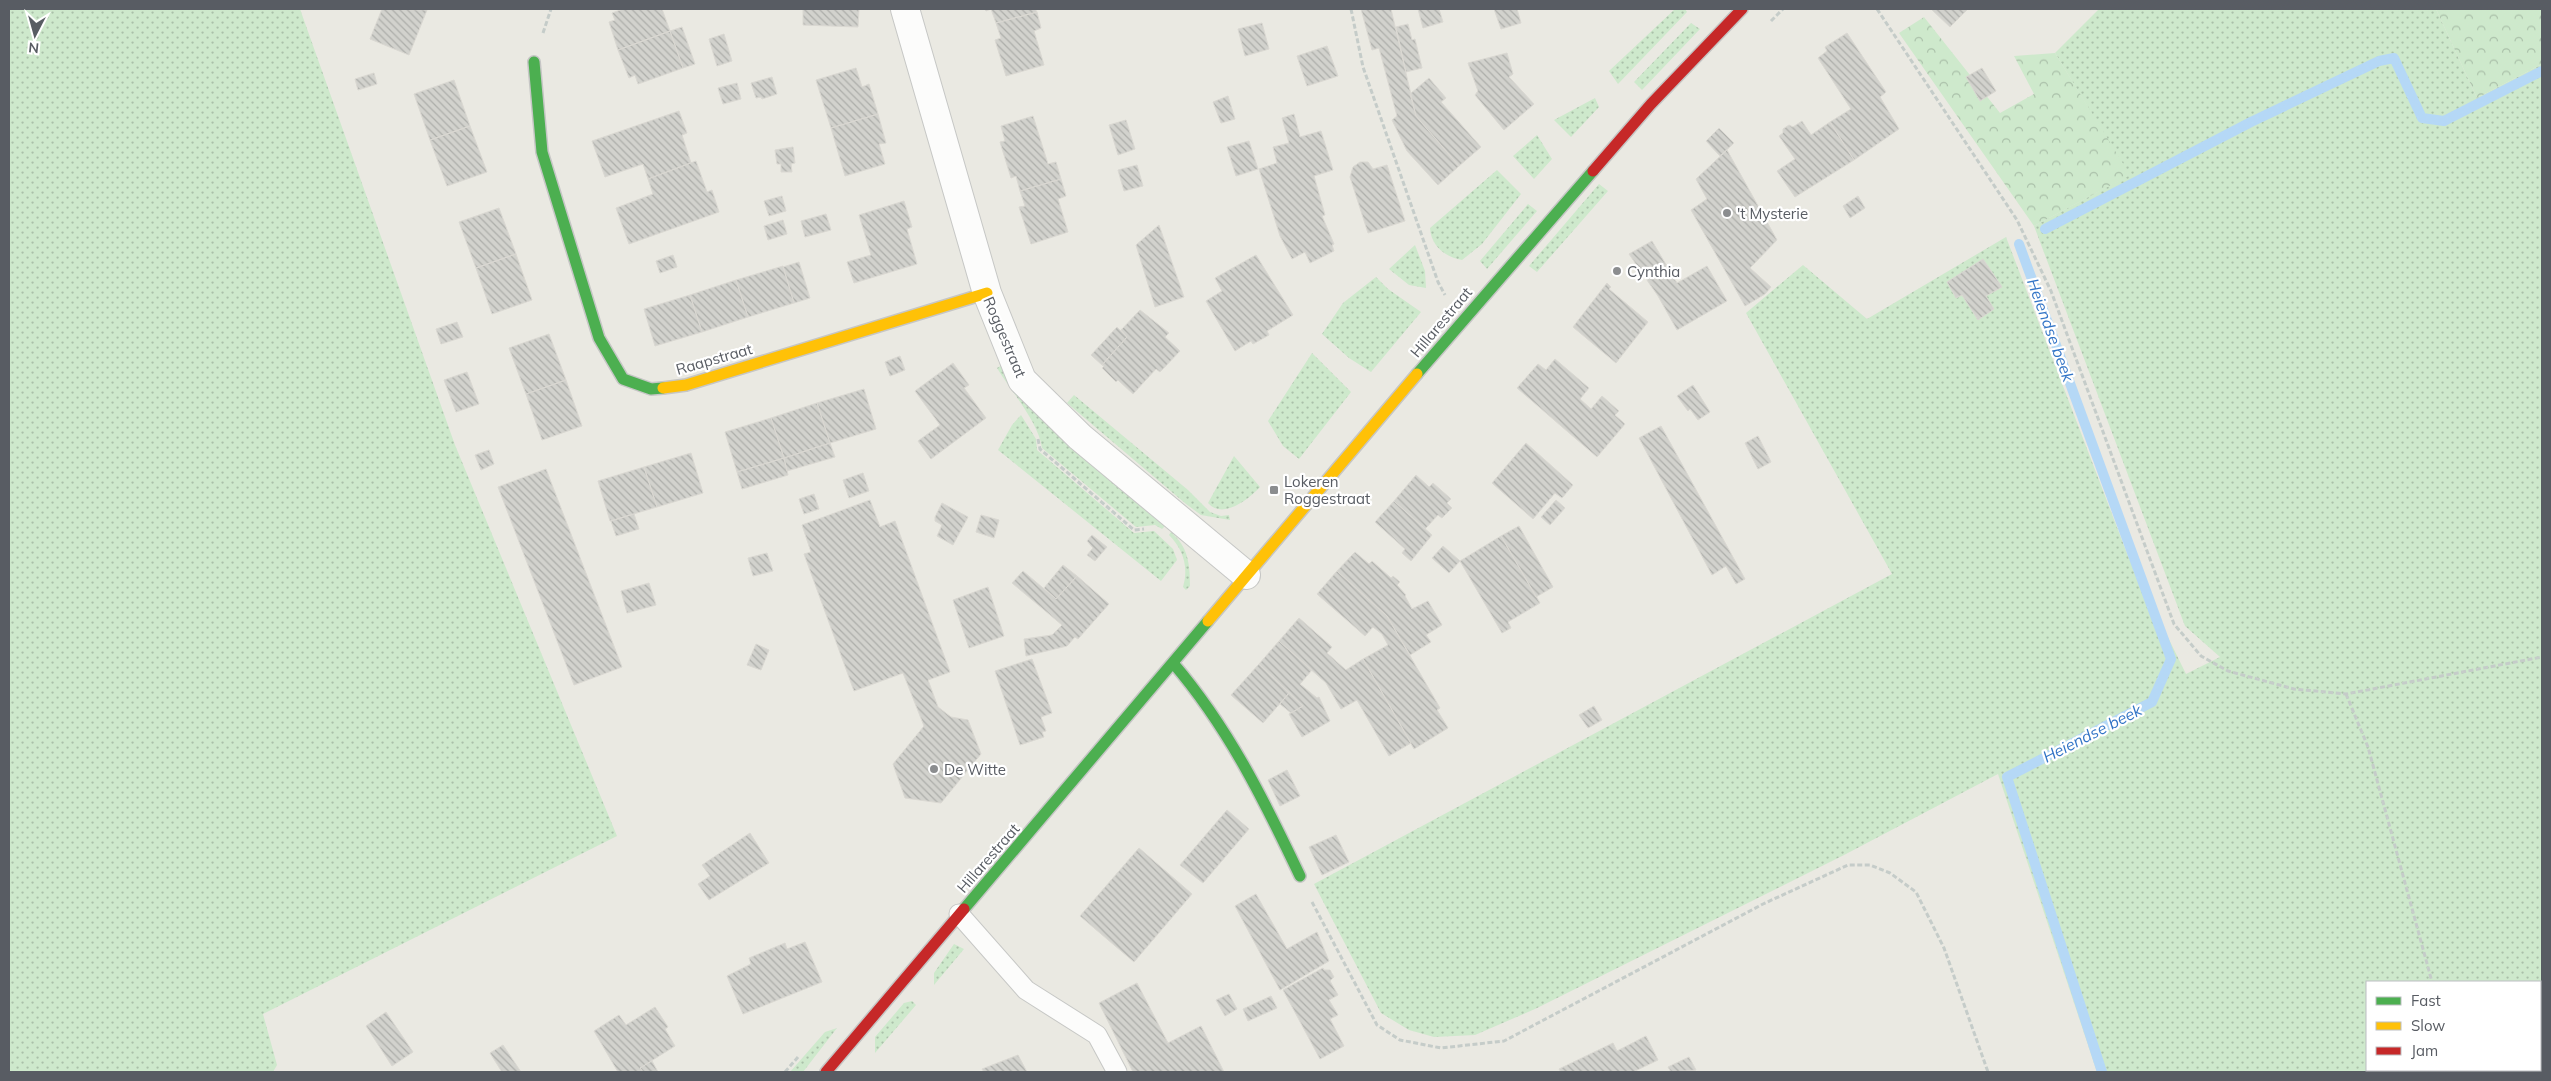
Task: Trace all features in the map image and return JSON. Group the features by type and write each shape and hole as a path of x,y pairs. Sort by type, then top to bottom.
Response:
{"main road":[{"name":"Hillarestraat","path":"826,1072 1460,323 1651,104 1742,9"},
{"name":"Raapstraat","path":"534,62 542,152 599,338 623,379 651,388 686,385 986,293"},
{"path":"1173,663 1200,692 1259,789 1300,876"}],"street":[{"name":"Roggestraat","path":"905,9 986,293 1022,380 1080,437 1246,575"}],"lane":[{"path":"959,914 1026,990 1096,1035 1117,1072"}],"path":[{"path":"1351,9 1364,67 1434,273 1460,323"},
{"path":"1877,9 2017,220 2051,291 2174,624 2201,656 2228,672 2294,689 2346,694 2542,657"},
{"path":"2346,694 2368,747 2432,981"},
{"path":"1300,876 1343,963 1377,1025 1400,1040 1441,1048 1504,1041 1589,994 1763,904 1848,865 1870,865 1890,873 1916,892 1944,948 1988,1072"}],"green space":[{"path":"9,9 300,9 455,445 617,836 263,1014 277,1065 273,1072 9,1072"},
{"path":"1675,9 1685,9 1687,12 1618,84 1609,71"},
{"path":"2099,9 2436,9 2477,98 2542,64 2542,1072 2097,1072 1998,774 1846,854 1535,1009 1475,1035 1434,1037 1409,1030 1381,1013 1314,884 1892,574 1746,313 1803,265 1867,319 2006,237 2128,556 2186,674 2220,657 2185,626 2034,226 2129,175 2055,53"},
{"path":"2436,9 2542,9 2542,64 2477,98"},
{"path":"1924,17 2000,113 2034,94 2014,56 2055,53 2130,175 2034,226 1899,33"},
{"path":"1691,23 1700,29 1642,90 1634,82"},
{"path":"1595,98 1599,107 1571,137 1554,120"},
{"path":"1537,135 1552,159 1534,179 1513,156"},
{"path":"1497,170 1521,194 1482,244 1462,260 1456,259 1440,250 1433,240 1430,228"},
{"path":"1599,184 1608,191 1537,272 1529,266"},
{"path":"1528,204 1537,211 1487,269 1480,261"},
{"path":"1415,245 1425,271 1426,288 1409,285 1389,269"},
{"path":"1376,277 1388,289 1421,312 1371,372 1349,358 1322,334 1343,303"},
{"path":"1312,353 1351,392 1299,459 1283,446 1268,421"},
{"path":"1002,365 1079,449 1165,526 1162,529 1155,525 1136,527 1042,448 1036,428 997,368"},
{"path":"1074,395 1188,490 1210,512 1221,516 1229,515 1230,520 1201,515 1186,504 1067,403"},
{"path":"1021,415 1036,439 1037,450 1134,533 1154,531 1173,549 1177,560 1161,581 998,450 1012,425"},
{"path":"1234,456 1260,487 1236,506 1228,509 1214,508 1208,503"},
{"path":"1171,532 1181,544 1187,556 1190,586 1186,590 1183,587 1185,580 1184,559 1178,546 1169,535"},
{"path":"954,944 964,949 934,985 934,973"},
{"path":"912,1001 916,1005 875,1053 875,1037 904,1003"},
{"path":"837,1028 803,1072 790,1072 825,1032"}],"building":[{"path":"382,9 427,10 409,55 370,39"},
{"path":"623,9 662,9 670,31 618,50 609,22 615,20 612,13"},
{"path":"803,9 859,9 858,27 803,25"},
{"path":"991,9 1035,9 1037,12 996,23"},
{"path":"1361,9 1391,9 1416,116 1459,166 1438,185 1407,151 1392,120 1397,116 1379,48 1372,50"},
{"path":"1418,9 1439,9 1443,22 1423,28"},
{"path":"1494,9 1517,9 1521,23 1501,29"},
{"path":"1931,9 1968,9 1950,27"},
{"path":"1037,12 1041,28 1034,31 1044,65 1006,76 995,40 1001,38 996,23"},
{"path":"1262,23 1269,49 1245,56 1238,29"},
{"path":"1408,24 1412,40 1415,39 1422,68 1406,72 1396,27"},
{"path":"682,27 695,64 683,68 670,31"},
{"path":"670,31 683,68 638,84 635,75 629,78 618,50"},
{"path":"1847,33 1886,92 1880,97 1899,129 1854,160 1830,122 1851,109 1818,58 1827,51 1825,47"},
{"path":"724,34 732,61 717,66 709,39"},
{"path":"1327,46 1338,76 1307,86 1297,56"},
{"path":"1507,53 1513,74 1509,77 1534,104 1504,130 1475,95 1478,91 1468,63"},
{"path":"856,68 862,87 869,84 878,114 831,128 816,80"},
{"path":"1982,68 1996,91 1980,101 1966,77"},
{"path":"374,73 377,84 358,90 355,79"},
{"path":"772,77 777,94 762,99 761,97 756,98 751,83"},
{"path":"1429,78 1446,98 1441,102 1481,147 1459,166 1416,116 1410,94"},
{"path":"454,80 470,126 430,140 414,94"},
{"path":"737,83 741,99 723,104 718,88"},
{"path":"1228,96 1235,119 1221,123 1213,102"},
{"path":"679,111 687,133 682,135 691,163 648,179 643,164 605,177 592,141"},
{"path":"878,114 886,143 879,144 885,164 845,176 831,128"},
{"path":"1294,114 1300,137 1321,131 1333,170 1314,176 1325,215 1322,216 1334,244 1332,245 1334,251 1310,263 1305,252 1292,259 1280,236 1259,169 1277,163 1273,147 1289,143 1282,118"},
{"path":"1033,116 1048,164 1056,162 1061,179 1020,191 1016,176 1011,178 1000,142 1005,141 1001,126"},
{"path":"1126,120 1135,149 1118,155 1109,125"},
{"path":"1802,121 1811,135 1830,122 1854,160 1795,197 1777,171 1795,159 1779,136 1783,133 1783,129 1789,125 1793,127"},
{"path":"470,126 487,172 447,186 430,140"},
{"path":"1719,128 1734,143 1720,156 1706,141"},
{"path":"1249,141 1258,169 1236,176 1227,147"},
{"path":"793,147 795,163 791,164 792,172 781,172 781,164 777,164 775,150"},
{"path":"1727,150 1777,240 1750,268 1771,287 1765,294 1745,306 1691,210 1707,199 1696,179"},
{"path":"696,161 707,192 712,190 719,212 629,244 616,208 653,194 648,179"},
{"path":"1360,162 1368,162 1373,169 1387,165 1405,221 1368,233 1350,177 1353,167"},
{"path":"1137,165 1143,186 1124,191 1118,170"},
{"path":"1061,179 1066,196 1058,199 1068,232 1031,244 1019,207 1025,206 1020,191"},
{"path":"782,196 786,211 769,216 764,201"},
{"path":"1858,196 1865,208 1850,218 1843,206"},
{"path":"904,201 912,227 907,229 917,264 854,283 847,262 871,255 859,215"},
{"path":"499,208 516,254 476,268 459,222"},
{"path":"826,214 831,230 805,237 801,221"},
{"path":"783,220 787,234 768,240 764,226"},
{"path":"1159,225 1184,297 1155,307 1136,245"},
{"path":"1652,241 1677,283 1707,266 1727,301 1677,330 1658,296 1629,254"},
{"path":"516,254 532,300 492,314 476,268"},
{"path":"673,255 677,267 660,273 656,261"},
{"path":"1256,255 1293,315 1267,331 1269,335 1253,344 1251,341 1235,351 1206,301 1222,291 1215,278"},
{"path":"1983,259 2002,287 1986,296 1994,309 1978,320 1962,295 1956,298 1947,282"},
{"path":"799,262 810,298 794,303 783,267"},
{"path":"783,266 794,303 748,317 736,280"},
{"path":"736,280 748,317 702,332 690,295"},
{"path":"1607,283 1611,287 1609,289 1648,322 1616,363 1573,327"},
{"path":"690,295 702,332 655,346 644,309"},
{"path":"1140,310 1169,333 1165,337 1180,351 1160,372 1156,369 1133,394 1118,380 1116,382 1102,368 1104,366 1102,365 1127,337 1121,330"},
{"path":"457,322 463,337 441,344 436,329"},
{"path":"1117,327 1127,337 1102,365 1091,355"},
{"path":"549,334 566,380 526,394 509,348"},
{"path":"900,356 905,370 890,376 885,362"},
{"path":"1555,359 1589,388 1580,399 1591,409 1602,396 1619,411 1615,415 1625,424 1597,457 1517,388 1538,364 1546,370"},
{"path":"953,363 969,385 964,388 986,418 931,459 918,441 940,425 915,391"},
{"path":"467,372 479,404 456,412 444,380"},
{"path":"566,380 582,426 542,440 526,394"},
{"path":"1693,385 1710,412 1698,420 1690,409 1688,411 1677,396"},
{"path":"864,389 876,429 830,443 817,403"},
{"path":"817,403 830,443 784,458 771,418"},
{"path":"771,418 784,458 737,472 725,432"},
{"path":"1661,426 1745,579 1736,584 1726,566 1712,575 1639,438"},
{"path":"1758,436 1771,462 1758,469 1745,443"},
{"path":"830,443 835,457 787,471 784,458"},
{"path":"1526,443 1573,485 1562,498 1555,493 1533,519 1492,483"},
{"path":"489,450 494,464 481,470 475,455"},
{"path":"691,453 703,493 657,507 644,467"},
{"path":"784,458 788,475 742,489 737,472"},
{"path":"644,467 657,507 610,521 598,481"},
{"path":"546,469 622,667 574,685 498,487"},
{"path":"863,473 869,491 849,498 843,480"},
{"path":"1416,475 1429,487 1433,483 1451,499 1447,503 1452,508 1442,518 1438,515 1425,529 1394,501"},
{"path":"814,494 819,509 804,514 799,499"},
{"path":"870,500 880,527 895,521 950,672 928,680 938,707 951,717 968,720 981,754 941,803 905,798 893,764 924,726 903,673 854,691 804,554 811,552 802,525"},
{"path":"1556,500 1565,508 1550,525 1541,517"},
{"path":"1394,501 1432,535 1411,561 1402,553 1405,549 1375,522"},
{"path":"942,503 968,517 953,545 937,536 942,525 935,521 935,517"},
{"path":"634,514 639,529 616,536 611,521"},
{"path":"981,515 999,520 994,538 976,532"},
{"path":"1519,526 1553,587 1536,597 1501,536"},
{"path":"1092,535 1107,547 1095,561 1087,555 1093,548 1087,541"},
{"path":"1501,536 1540,603 1508,622 1511,628 1502,633 1460,561"},
{"path":"1443,546 1460,561 1449,573 1432,558"},
{"path":"1355,552 1369,564 1372,561 1391,578 1393,576 1400,582 1397,585 1406,595 1412,609 1428,601 1442,625 1426,635 1431,642 1410,655 1387,616 1337,571"},
{"path":"767,553 773,571 753,576 748,558"},
{"path":"1063,565 1077,576 1056,599 1044,588"},
{"path":"1023,571 1056,599 1077,576 1109,604 1078,639 1075,637 1067,646 1026,656 1024,639 1052,635 1062,625 1012,583"},
{"path":"1337,571 1387,616 1440,708 1437,710 1448,728 1414,749 1363,659 1388,645 1382,634 1373,627 1365,636 1317,594"},
{"path":"649,583 656,605 627,613 621,591"},
{"path":"988,587 1004,636 969,648 953,600"},
{"path":"1299,618 1332,647 1327,653 1346,670 1363,659 1411,743 1389,756 1357,700 1341,709 1326,683 1279,641"},
{"path":"1279,641 1312,670 1300,684 1317,698 1319,697 1330,721 1302,737 1289,714 1303,706 1259,664"},
{"path":"756,644 769,650 761,670 747,665"},
{"path":"1032,659 1052,713 1041,717 1046,731 1042,732 1044,737 1020,745 995,671"},
{"path":"1259,664 1289,693 1263,723 1231,695"},
{"path":"1289,693 1303,706 1291,713 1280,704"},
{"path":"1594,706 1602,720 1588,728 1579,715"},
{"path":"1287,770 1300,796 1280,806 1268,780"},
{"path":"1227,810 1249,829 1203,883 1180,865"},
{"path":"750,833 769,863 709,900 698,884 710,876 702,865"},
{"path":"1336,835 1349,862 1322,875 1309,847"},
{"path":"1139,848 1192,894 1134,962 1080,916"},
{"path":"1256,894 1287,949 1317,932 1329,961 1280,990 1235,906"},
{"path":"805,942 822,982 743,1014 727,976 751,964 749,958 785,943 787,949"},
{"path":"1323,968 1324,970 1330,970 1334,977 1330,981 1338,995 1329,1000 1338,1015 1330,1019 1344,1046 1320,1059 1283,990"},
{"path":"1137,983 1168,1043 1201,1026 1224,1072 1133,1072 1099,1003"},
{"path":"1229,994 1237,1009 1225,1016 1216,1000"},
{"path":"1271,996 1277,1008 1248,1021 1243,1009"},
{"path":"655,1007 668,1027 665,1029 675,1046 640,1068 643,1072 618,1072 594,1031 619,1015 626,1025"},
{"path":"386,1012 413,1052 392,1066 366,1026"},
{"path":"1646,1036 1658,1060 1633,1072 1561,1072 1559,1069 1613,1043 1617,1051"},
{"path":"503,1045 521,1072 502,1072 490,1053"},
{"path":"1018,1055 1027,1072 984,1072 982,1069"},
{"path":"1689,1057 1696,1070 1671,1072 1668,1067"},
{"path":"652,1061 658,1072 643,1072 640,1068"}],"waterway":[{"name":"Heiendse beek","path":"2045,229 2251,122 2379,61 2394,58 2422,118 2444,121 2542,71"},
{"name":"Heiendse beek","path":"2019,244 2171,659 2152,702 2007,777 2102,1072"}],"traffic: fast":[{"path":"534,62 542,152 599,338 623,379 651,389 663,388"},
{"path":"1417,374 1593,171"},
{"path":"964,909 1208,621"},
{"path":"1173,663 1193,687 1228,738 1273,820 1300,876"}],"traffic: slow":[{"path":"663,388 686,385 987,293"},
{"path":"1208,621 1417,374"}],"traffic: jam":[{"path":"1593,171 1651,104 1742,9"},
{"path":"826,1072 964,909"}],"place":[{"name":"'t Mysterie","path":"1727,213"},
{"name":"Cynthia","path":"1617,271"},
{"name":"Lokeren Roggestraat","path":"1274,490"},
{"name":"De Witte","path":"934,769"}]}
